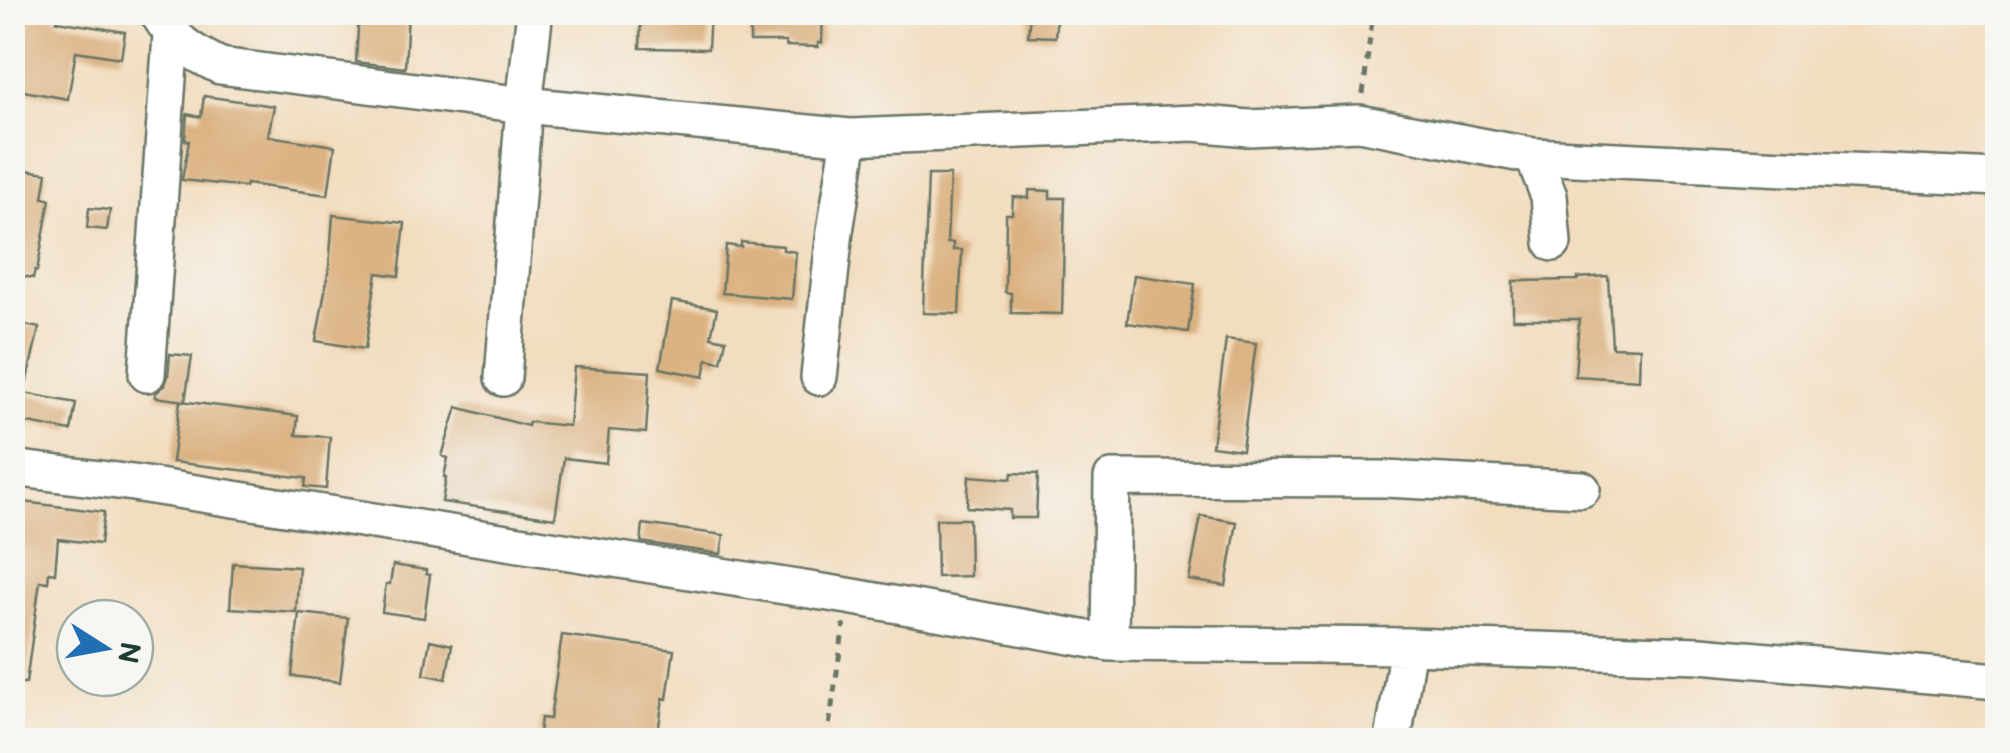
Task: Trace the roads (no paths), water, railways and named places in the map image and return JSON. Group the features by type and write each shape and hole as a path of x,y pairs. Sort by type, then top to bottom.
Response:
{"street":[{"path":"502,378 534,19"},
{"path":"164,24 194,53 220,66 524,104 850,137 1194,123 1248,128 1360,123 1533,156 1998,178"},
{"path":"147,374 164,24"},
{"path":"819,378 850,137"},
{"path":"1533,156 1549,196 1553,244"},
{"path":"12,468 152,486 848,596 1110,643 1408,646 1700,656 1998,681"},
{"path":"1110,643 1112,478 1384,478 1582,489"},
{"path":"1393,740 1408,646"}]}
